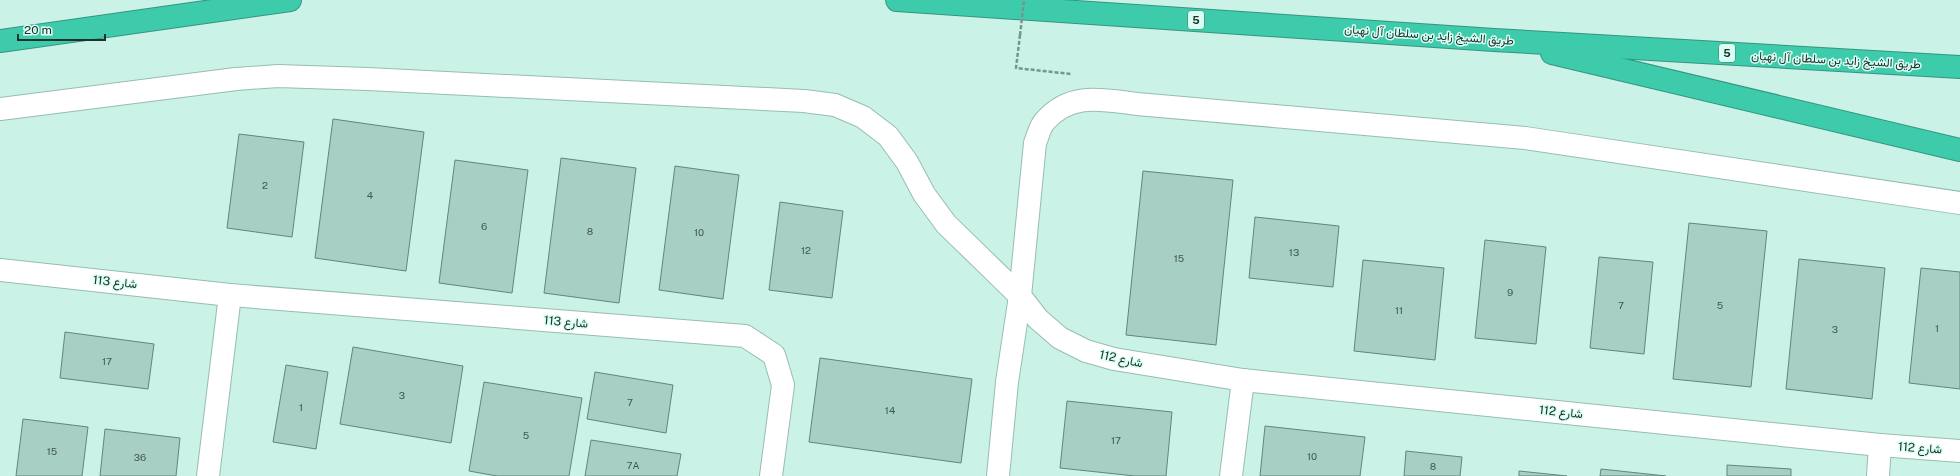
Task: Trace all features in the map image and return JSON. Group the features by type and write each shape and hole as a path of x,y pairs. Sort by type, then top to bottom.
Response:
{"highway":[{"path":"0,41 290,0"},
{"name":"طريق الشيخ زايد بن سلطان آل نهيان","path":"897,0 1494,40 1960,67"},
{"path":"1494,40 1960,150"}],"street":[{"name":"شارع 112","path":"0,109 236,79 278,76 804,101 835,105 863,117 888,136 906,162 924,194 946,224 1020,296 1038,319 1060,338 1086,351 1114,359 1243,380 1880,445 1960,451"},
{"path":"998,476 1007,382 1020,296 1035,143 1044,121 1063,106 1086,98 1137,104 1525,138 1960,203"},
{"name":"شارع 113","path":"0,270 230,295 745,336 774,355 783,385 771,476"},
{"path":"208,476 230,295"},
{"path":"1231,476 1243,380"},
{"path":"1878,476 1880,445"}],"path":[{"path":"1016,68 1024,0"}],"building":[{"path":"333,119 424,132 406,271 315,258"},
{"path":"239,134 304,142 292,237 227,228"},
{"path":"561,158 636,168 619,303 544,293"},
{"path":"455,160 528,170 512,293 439,283"},
{"path":"675,166 739,175 723,299 659,290"},
{"path":"1143,171 1233,180 1216,345 1126,335"},
{"path":"780,202 843,211 832,298 769,290"},
{"path":"1255,217 1339,226 1333,287 1249,278"},
{"path":"1689,223 1767,231 1751,387 1673,379"},
{"path":"1485,240 1546,247 1536,344 1475,338"},
{"path":"1599,257 1653,262 1644,354 1590,348"},
{"path":"1799,259 1885,268 1872,399 1786,389"},
{"path":"1363,260 1444,268 1435,360 1354,351"},
{"path":"1921,268 1960,272 1960,389 1909,383"},
{"path":"65,332 154,344 148,389 60,378"},
{"path":"353,347 463,366 451,443 340,424"},
{"path":"820,358 972,379 961,463 809,442"},
{"path":"286,365 328,372 316,449 273,442"},
{"path":"595,372 673,385 666,433 587,419"},
{"path":"484,382 582,398 569,476 497,476 469,471"},
{"path":"1067,401 1172,412 1166,476 1135,476 1060,468"},
{"path":"23,419 88,427 82,476 16,476"},
{"path":"1265,426 1365,437 1360,476 1260,476"},
{"path":"105,429 180,438 176,476 100,476"},
{"path":"591,440 681,454 677,476 585,476"},
{"path":"1406,451 1462,457 1460,476 1404,476"},
{"path":"1727,465 1791,469 1791,476 1727,476"},
{"path":"1601,469 1666,476 1600,476"},
{"path":"1519,471 1567,476 1519,476"}]}
